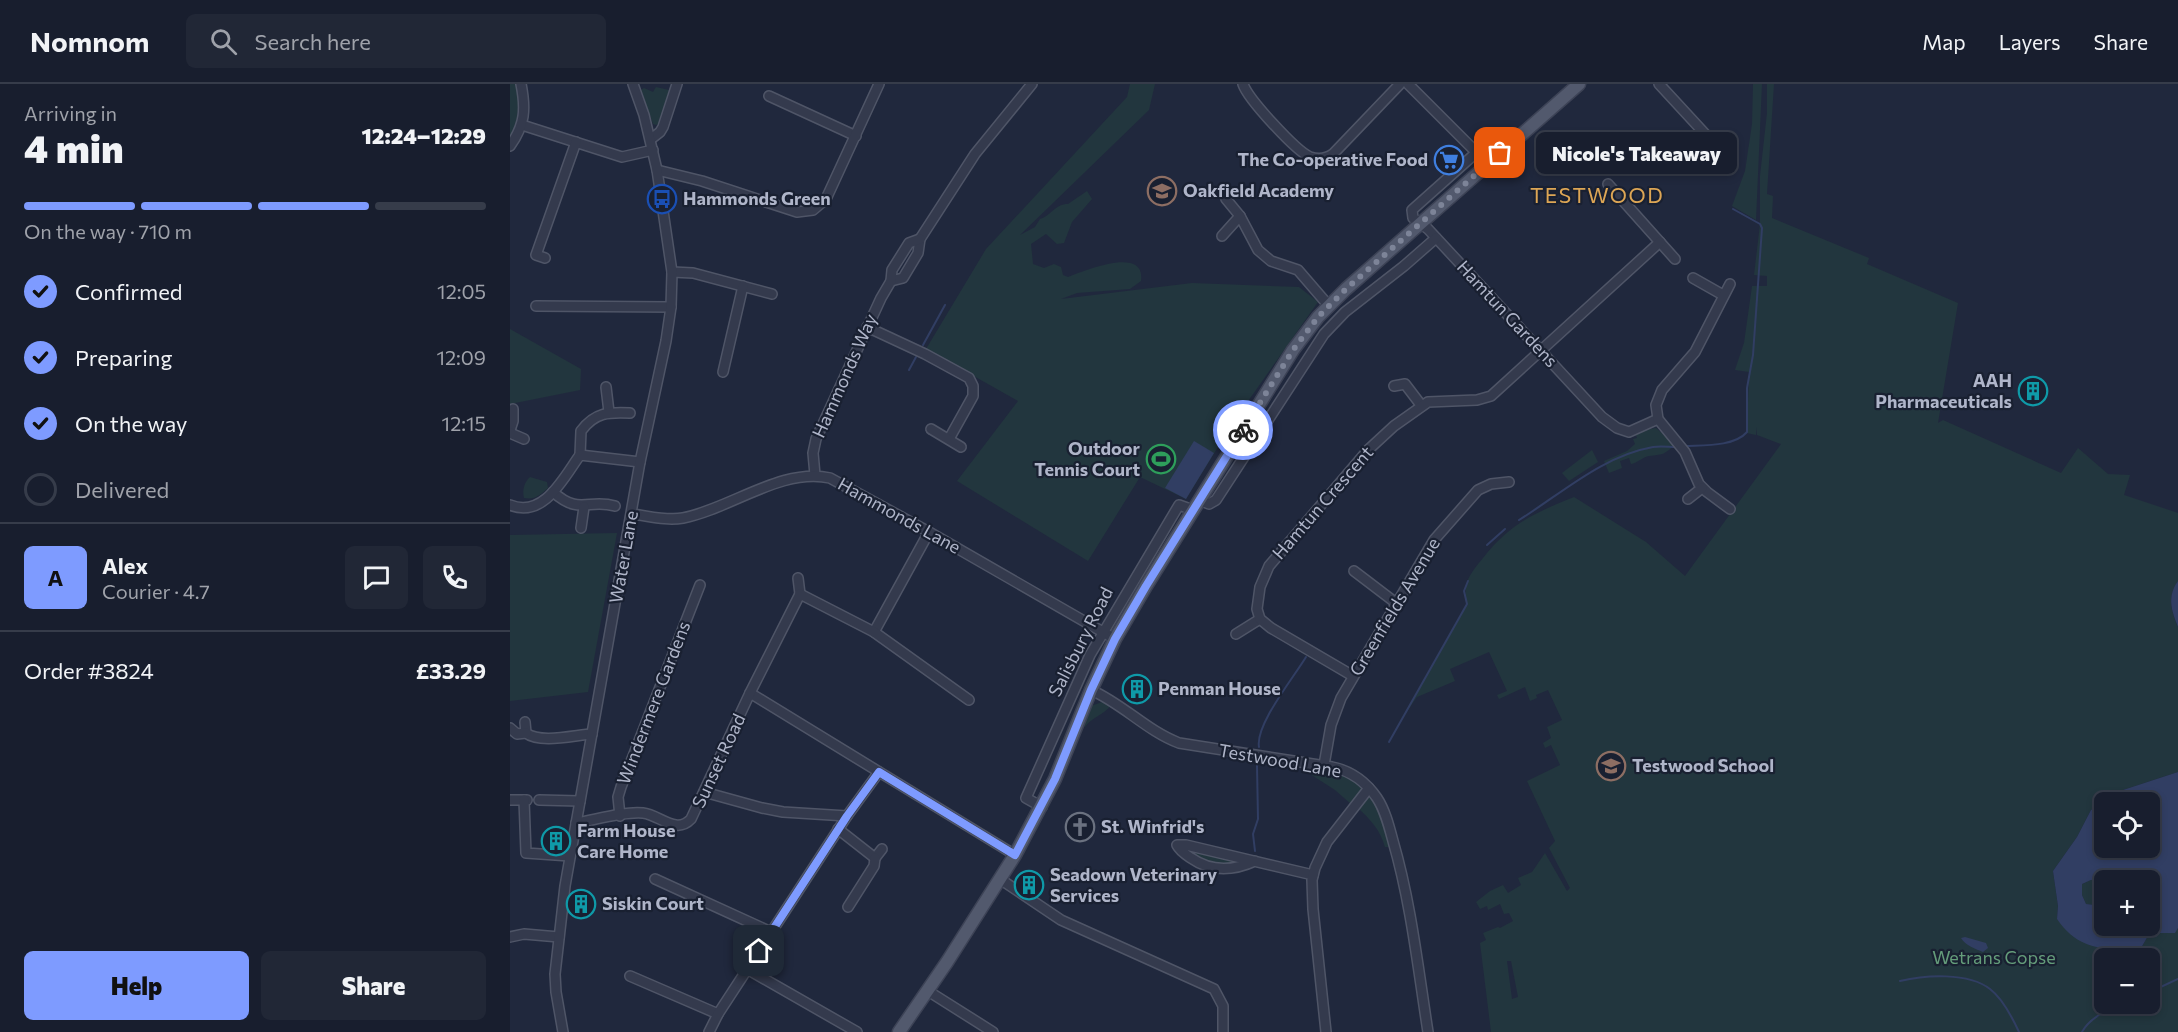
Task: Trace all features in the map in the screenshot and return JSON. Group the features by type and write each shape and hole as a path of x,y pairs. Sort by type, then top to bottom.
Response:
{"main road":[{"name":"Salisbury Road","path":"899,1032 1015,855 1055,779 1091,690 1115,639 1293,350 1329,306 1579,84"}],"street":[{"path":"510,146 522,125 521,84"},
{"name":"Water Lane","path":"563,1032 555,983 570,856 640,462 671,307 672,272 657,170 651,138 633,84"},
{"path":"651,138 663,127 677,84"},
{"path":"657,170 702,181 797,212 806,212 820,206 826,199 879,84"},
{"name":"Hammonds Way","path":"815,475 813,453 816,439 880,298 891,281 892,270 909,243 920,239 975,154 1032,84"},
{"path":"1243,84 1251,99 1299,149 1311,157 1321,159 1333,154 1401,84"},
{"path":"1408,84 1488,164"},
{"path":"1659,84 1719,149"},
{"path":"769,96 856,136"},
{"path":"522,125 621,157 653,150"},
{"path":"537,255 576,142"},
{"path":"1421,223 1413,218 1412,210 1477,152"},
{"path":"1608,184 1675,259"},
{"path":"1226,199 1240,216 1258,250 1271,261 1298,270 1329,306"},
{"path":"1222,236 1240,216"},
{"name":"Hamtun Gardens","path":"1421,223 1610,424 1626,432 1658,419"},
{"name":"Salisbury Road","path":"1042,807 1026,798 1090,655 1179,505 1209,504 1216,500 1309,355 1334,322 1436,238"},
{"name":"Hamtun Crescent","path":"1260,619 1257,609 1259,592 1266,571 1275,556 1383,435 1421,405 1437,400 1471,401 1487,398 1660,242"},
{"path":"672,272 693,273 772,294"},
{"path":"1693,278 1723,295"},
{"path":"1730,284 1695,352 1658,395 1656,405 1658,419 1685,452 1702,488 1730,509"},
{"path":"723,372 743,286"},
{"path":"536,306 580,311 671,307"},
{"path":"867,327 969,378 973,386 973,396 949,439"},
{"path":"1405,384 1408,374"},
{"path":"1405,384 1421,405"},
{"path":"1394,386 1405,384"},
{"path":"606,387 609,412"},
{"path":"513,409 510,431 524,439"},
{"path":"510,505 523,509 531,507 553,492 580,455 581,431 592,419 609,412 630,413"},
{"path":"931,429 961,447"},
{"path":"580,455 640,462"},
{"name":"Hammonds Lane","path":"632,514 662,519 683,518 777,484 815,475 830,478 1115,639"},
{"name":"Greenfields Avenue","path":"1324,765 1335,711 1353,676 1434,540 1470,498 1485,486 1509,482"},
{"path":"1688,499 1702,488"},
{"path":"553,492 566,502 584,507 606,503 615,506"},
{"path":"581,528 584,507"},
{"path":"874,632 928,532"},
{"path":"1354,571 1396,603"},
{"path":"798,578 800,594 874,632 969,700"},
{"name":"Windermere Gardens","path":"620,816 618,797 621,787 701,590"},
{"name":"Sunset Road","path":"576,823 641,813 678,826 686,825 691,819 750,693 800,594"},
{"path":"1236,634 1260,619 1271,628 1353,676"},
{"name":"Testwood Lane","path":"1091,690 1110,700 1161,735 1179,743 1324,765 1351,773 1369,788 1385,814 1402,871 1428,1032"},
{"path":"750,693 1015,855"},
{"path":"525,722 526,733"},
{"path":"510,728 517,734 526,733 532,737 548,739 592,734"},
{"path":"708,1032 838,829 879,772"},
{"path":"1326,1032 1313,902 1313,875 1327,842 1369,788"},
{"path":"704,792 783,812 847,816"},
{"path":"510,800 580,801"},
{"path":"524,800 526,853 570,856"},
{"path":"838,829 875,858"},
{"path":"1255,861 1240,868 1220,869 1201,865 1182,852 1177,845 1186,844 1313,875"},
{"path":"848,907 882,849"},
{"path":"655,879 771,932"},
{"path":"1000,879 1061,920 1214,988 1223,1006 1222,1032"},
{"path":"510,937 524,934 560,937"},
{"path":"747,969 857,1032"},
{"path":"630,976 718,1014"},
{"path":"928,991 993,1032"}],"green space":[{"path":"510,84 516,84 518,104 517,117 510,137"},
{"path":"1130,84 1155,84 1149,110 1020,235 1035,227 1040,219 1087,191 1092,199 1072,222 1064,243 1057,244 1046,234 1031,244 1033,264 1044,268 1054,264 1061,267 1063,275 1068,277 1099,266 1124,262 1134,264 1140,270 1141,281 1130,289 1077,293 1061,299 1192,283 1299,287 1318,302 1234,421 1186,499 1140,477 1088,561 957,481 1018,401 926,349 986,249 1127,97"},
{"path":"1753,84 1762,84 1756,220 1732,206 1745,171 1752,124"},
{"name":"Wetrans Copse","path":"1767,84 1774,84 1767,194 1773,196 1772,218 1869,258 1867,264 1958,303 1938,423 1943,420 2061,473 2078,448 2108,474 2130,475 2124,495 2178,513 2178,581 2172,593 2171,604 2178,627 2178,772 2120,792 2094,792 2094,808 2053,871 2058,906 2057,919 2102,948 2094,948 2094,1014 2160,1014 2160,948 2141,948 2148,936 2160,936 2160,932 2174,933 2178,928 2178,1032 1491,1032 1480,943 1486,940 1483,933 1513,921 1509,913 1504,914 1500,904 1488,910 1487,906 1480,909 1476,902 1490,891 1503,885 1508,893 1521,885 1518,878 1532,872 1545,853 1567,891 1570,888 1549,848 1555,841 1527,781 1560,765 1551,745 1545,748 1543,743 1551,738 1547,727 1562,720 1548,690 1536,695 1537,698 1530,701 1525,687 1499,699 1497,695 1507,691 1489,652 1450,669 1455,681 1417,697 1404,716 1467,604 1466,584 1471,574 1493,546 1524,520 1574,497 1646,542 1685,576 1781,444 1757,435 1757,427 1756,435 1747,433 1749,372 1735,370 1744,343 1752,286 1767,286 1767,276 1754,275 1760,224 1760,176 1767,113","holes":["1507,961 1511,961 1518,997 1512,999"]},
{"path":"656,87 669,90 656,125 653,124 641,90 644,88 653,92"},
{"path":"510,329 581,369 580,390 510,404"},
{"path":"1656,428 1675,445 1662,454 1631,464 1629,458 1620,461 1622,468 1609,473 1604,461 1627,451 1635,444 1633,439 1637,438 1636,435"},
{"path":"1592,450 1598,462 1569,481 1562,473"},
{"path":"530,477 547,482 548,488 534,498 524,498 524,487"},
{"path":"617,533 588,692 510,701 510,535"},
{"path":"1102,702 1111,705 1085,727 1083,725 1091,706"},
{"path":"1296,765 1339,773 1361,787 1361,792 1351,804 1335,790"},
{"path":"1367,796 1371,796 1382,819 1389,847 1385,847 1374,826 1358,808"},
{"path":"1186,849 1241,861 1242,864 1204,864"},
{"path":"2094,880 2094,905 2086,904 2082,895 2082,884"}],"water":[{"path":"1194,441 1214,453 1186,499 1165,488"},
{"path":"2178,581 2178,627 2171,598"},
{"path":"2178,772 2178,928 2175,933 2160,933 2160,870 2094,870 2094,880 2082,884 2082,895 2086,904 2094,905 2094,936 2148,936 2141,948 2104,948 2084,943 2065,930 2057,919 2058,906 2053,871 2094,808 2094,858 2160,858 2160,792 2120,792"},
{"path":"1961,938 1986,943 1988,948 1983,952 1974,948"}],"waterway":[{"path":"1685,446 1726,443 1747,432 1747,388 1753,355 1762,228 1760,224 1733,209"},
{"path":"923,345 945,305"},
{"path":"909,370 916,357"},
{"path":"1519,520 1583,477 1616,459 1653,447 1676,447"},
{"path":"1487,545 1505,529"},
{"path":"1389,742 1467,604 1464,591 1468,581"},
{"path":"1259,747 1259,738 1269,714 1306,657"},
{"path":"1255,851 1253,834 1258,819 1257,766 1259,760"},
{"path":"1900,981 1946,976 1981,984 1999,998 2019,1032"},
{"path":"2160,987 2178,979"},
{"path":"2082,1032 2101,1014"}],"way so far":[{"path":"1243,430 1293,350 1318,317 1346,289 1500,153"}],"place":[{"name":"Nicole's Takeaway","path":"1500,153"},
{"name":"The Co-operative Food","path":"1449,160"},
{"name":"Oakfield Academy","path":"1162,191"},
{"name":"Hammonds Green","path":"662,199"},
{"name":"AAH Pharmaceuticals","path":"2033,391"},
{"name":"Outdoor Tennis Court","path":"1161,459"},
{"name":"Penman House","path":"1137,689"},
{"name":"Testwood School","path":"1611,766"},
{"name":"St. Winfrid's","path":"1080,827"},
{"name":"Farm House Care Home","path":"556,841"},
{"name":"Seadown Veterinary Services","path":"1029,885"},
{"name":"Siskin Court","path":"581,904"}],"district":[{"name":"TESTWOOD","path":"1597,196"}],"route":[{"path":"759,951 847,816 879,772 1015,855 1055,779 1091,690 1115,639 1243,430"}]}
